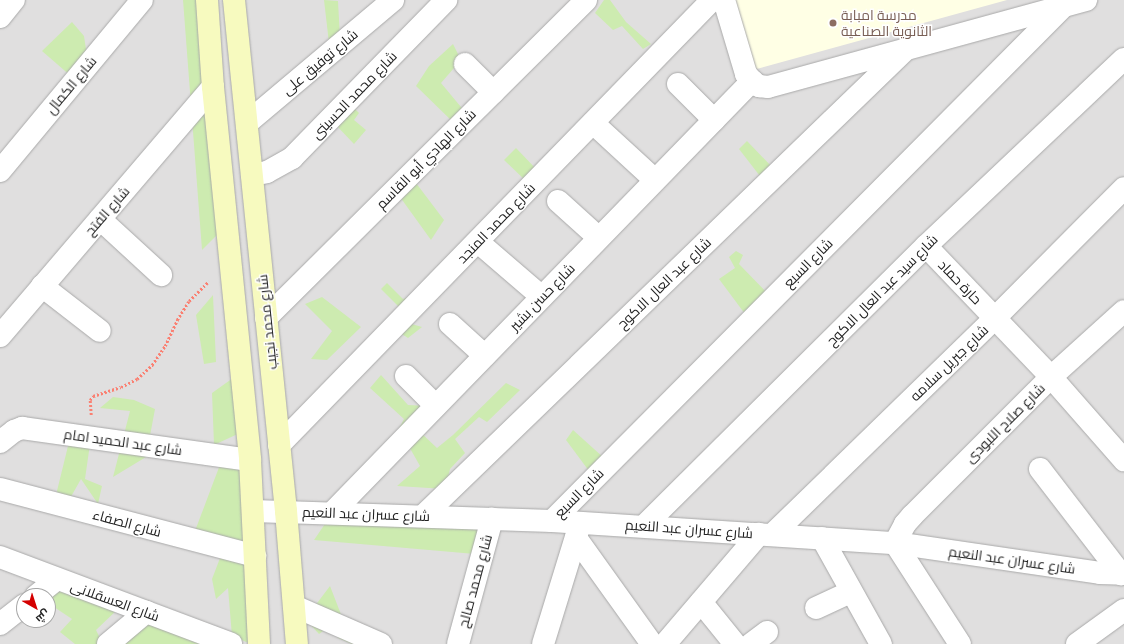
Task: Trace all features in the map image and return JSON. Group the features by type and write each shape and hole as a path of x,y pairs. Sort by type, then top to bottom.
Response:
{"main road":[{"path":"207,0 213,87 250,460 259,644"},
{"name":"شارع محمد نجيب","path":"234,0 286,511 297,644"}],"street":[{"path":"0,17 14,0"},
{"name":"شارع الكمال","path":"0,171 142,0"},
{"name":"شارع محمد الحسينى","path":"252,175 267,172 292,158 446,0"},
{"name":"شارع الهادي أبو القاسم","path":"266,318 586,0"},
{"name":"شارع محمد المنجد","path":"279,445 712,0"},
{"path":"724,0 746,74 752,81 760,86 768,87 1086,0"},
{"name":"شارع توفيق على","path":"247,123 389,2"},
{"name":"شارع السبع","path":"552,521 1064,6"},
{"name":"شارع عبد العال الاكوح","path":"424,516 905,50"},
{"name":"شارع سيد عبد العال الاكوح","path":"644,526 926,246 1124,59"},
{"path":"465,64 494,92"},
{"name":"شارع حسن بشير","path":"332,513 752,81"},
{"path":"678,84 714,120"},
{"name":"شارع الفتح","path":"0,336 213,87"},
{"path":"593,123 655,180"},
{"name":"شارع جبريل سلامه","path":"665,644 701,602 765,534 995,318 1122,194"},
{"path":"558,201 599,238"},
{"path":"100,219 161,275"},
{"path":"478,242 542,297"},
{"name":"حارة حماد","path":"926,246 1051,377 1124,460"},
{"path":"42,286 100,331"},
{"name":"شارع صلاح اللبودى","path":"895,543 905,524 912,516 1051,377 1124,311"},
{"path":"450,324 485,356"},
{"path":"406,376 436,406"},
{"name":"شارع عبد الحميد امام","path":"0,442 14,430 22,428 250,460"},
{"path":"1040,469 1120,578"},
{"name":"شارع الصفاء","path":"0,489 255,556"},
{"name":"شارع عسران عبد النعيم","path":"253,511 552,521 578,530 644,526 895,543 1120,578"},
{"name":"شارع محمد صالح","path":"458,644 492,519"},
{"path":"543,644 578,530"},
{"path":"578,530 652,644"},
{"path":"822,538 881,644"},
{"path":"895,543 960,644"},
{"name":"شارع العسقلانى","path":"0,557 231,644"},
{"path":"46,588 57,579"},
{"path":"816,608 851,592"},
{"path":"701,602 734,644"},
{"path":"294,606 381,644"},
{"path":"1076,644 1124,610"},
{"path":"0,624 16,611"},
{"path":"108,644 146,612"}],"path":[{"path":"92,438 91,398 95,395 121,387 137,379 152,365 165,346 177,320 190,301 230,260"}],"shaded area":[{"path":"0,0 1124,0 1124,644 0,644"},
{"name":"مدرسة امبابة الثانوية الصناعية","path":"733,0 1007,0 753,70"}],"green space":[{"path":"183,0 203,0 221,231 202,250"},
{"path":"324,0 338,1 340,38 329,43"},
{"path":"604,0 610,0 626,22 651,44 643,49 622,26 613,30 595,13"},
{"path":"72,22 84,36 87,56 72,77 42,51"},
{"path":"453,44 461,60 441,83 466,113 455,124 416,86 429,66"},
{"path":"352,106 359,113 354,120 366,130 354,144 333,122"},
{"path":"747,141 772,167 763,180 739,149"},
{"path":"516,148 538,171 528,183 504,160"},
{"path":"416,183 444,220 431,240 400,197"},
{"path":"736,251 743,255 739,264 768,294 748,318 719,279 735,268 729,257"},
{"path":"387,283 403,299 417,295 408,323 422,327 408,338 397,331 399,307 381,289"},
{"path":"213,295 216,362 204,364 196,315"},
{"path":"322,297 361,327 327,360 311,359 332,331 305,304"},
{"path":"381,375 408,405 428,406 396,434 404,419 370,388"},
{"path":"233,378 242,432 214,445 212,393"},
{"path":"506,383 520,390 487,422 479,417 455,439 465,453 450,469 445,489 397,486 420,466 407,443 419,431 437,448 453,435"},
{"path":"113,397 134,400 155,409 146,457 113,477 130,411 100,408"},
{"path":"573,430 604,458 592,475 566,440"},
{"path":"69,442 90,444 85,479 102,486 98,504 81,479 68,502 55,499"},
{"path":"221,462 244,466 248,548 195,531"},
{"path":"329,518 483,523 475,554 314,540"},
{"path":"222,553 249,559 251,644 232,636 228,588 216,599 212,579"},
{"path":"330,586 342,617 377,644 352,644 338,638 333,624 319,634 305,619"},
{"path":"60,587 118,609 96,630 103,644 75,644 60,632 72,619 56,608 56,590"},
{"path":"147,619 212,644 117,644"}],"place":[{"name":"مدرسة امبابة الثانوية الصناعية","path":"833,23"}]}
